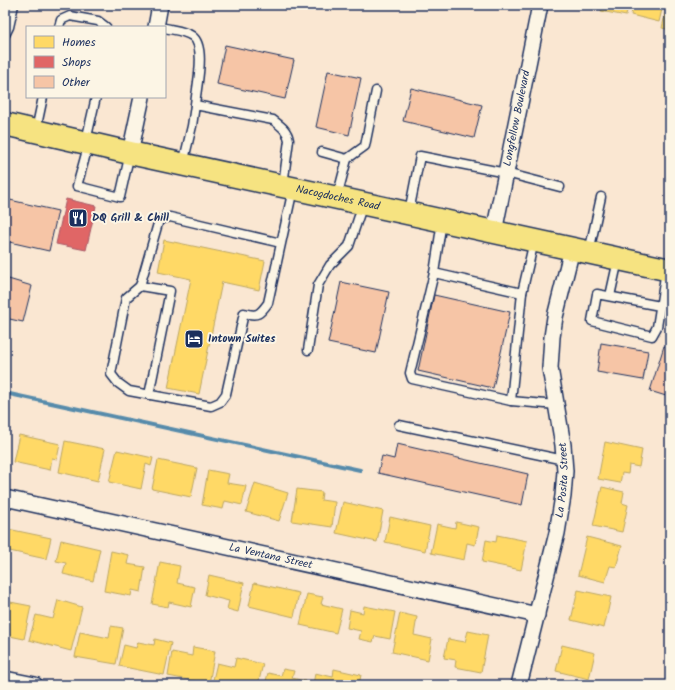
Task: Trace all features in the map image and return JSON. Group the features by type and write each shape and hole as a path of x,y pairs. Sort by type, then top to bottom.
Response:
{"main road":[{"name":"Nacogdoches Road","path":"5,124 184,165 668,270"}],"street":[{"path":"160,5 160,26"},
{"name":"Longfellow Boulevard","path":"494,232 540,5"},
{"path":"130,153 142,98"},
{"name":"La Posita Street","path":"519,685 537,614 563,496 565,471 564,445 550,368 552,337 555,317 580,251"},
{"name":"La Ventana Street","path":"5,498 537,614"},
{"path":"5,678 35,685"}],"lane":[{"path":"6,30 14,5"},
{"path":"59,26 61,20 70,16 98,21 105,26"},
{"path":"166,28 192,35 197,40 200,48 195,105 184,165"},
{"path":"337,198 347,158 365,146 376,91"},
{"path":"36,131 43,98"},
{"path":"94,98 88,142 77,186 120,197 130,153"},
{"path":"195,105 273,120 284,128 288,135 288,187 281,243 268,303 260,313 253,316 244,313 226,394 220,402 211,406 149,395 129,391 118,383 111,374 126,298 140,286 159,220 170,217 281,243"},
{"path":"322,152 347,158"},
{"path":"409,213 420,156 506,173 560,186"},
{"path":"580,251 601,197"},
{"path":"308,350 318,285 330,265 350,246 364,203"},
{"path":"442,220 434,273 410,373 412,379 511,401 557,405"},
{"path":"511,401 522,293 534,240"},
{"path":"610,296 618,259"},
{"path":"660,306 597,294 592,321 652,336 657,327 668,270"},
{"path":"434,273 522,293"},
{"path":"140,286 170,292 149,395"},
{"path":"399,425 564,460"}],"building: Homes":[{"path":"602,5 628,5 626,16 601,11"},
{"path":"633,5 663,5 659,22 631,15"},
{"path":"667,5 670,5 670,30 662,28"},
{"name":"Intown Suites","path":"164,240 265,261 259,290 222,282 199,394 168,388 191,279 158,272"},
{"path":"19,435 60,444 57,459 52,458 50,470 13,462"},
{"path":"65,441 105,449 98,481 59,472"},
{"path":"605,442 642,450 639,467 629,465 628,474 622,473 620,483 598,479"},
{"path":"117,450 153,458 151,466 146,464 141,489 109,482"},
{"path":"158,460 197,468 191,497 152,489"},
{"path":"208,470 229,474 227,483 246,486 242,505 225,501 223,509 202,505"},
{"path":"255,483 288,493 279,521 246,512"},
{"path":"602,487 624,492 622,503 628,505 622,532 593,526"},
{"path":"297,489 322,492 321,500 335,502 332,527 292,521"},
{"path":"343,502 383,511 377,542 336,533"},
{"path":"390,517 430,526 425,551 385,542"},
{"path":"456,522 479,527 475,545 467,543 464,560 431,553 437,524 455,528"},
{"path":"8,529 51,538 46,559 5,550"},
{"path":"497,535 527,541 521,570 482,562 486,540 496,542"},
{"path":"587,537 622,546 616,567 610,566 605,582 578,575"},
{"path":"61,540 100,549 93,581 63,574 66,563 56,561"},
{"path":"111,551 129,555 127,564 145,567 141,592 132,590 131,596 104,591"},
{"path":"160,562 180,566 177,583 195,587 191,607 169,602 168,607 152,604"},
{"path":"209,575 244,583 238,612 227,609 229,601 205,595"},
{"path":"254,583 299,593 294,617 249,606"},
{"path":"578,590 611,597 604,628 571,620"},
{"path":"307,594 323,597 321,604 342,609 336,633 300,625"},
{"path":"58,600 82,607 71,651 29,640 36,615 53,619"},
{"path":"5,601 31,606 24,639 5,635"},
{"path":"364,606 395,612 390,639 375,636 373,642 359,639 361,631 347,628 350,610 363,613"},
{"path":"400,613 417,617 414,635 432,639 428,660 392,652"},
{"path":"111,626 123,628 116,664 75,657 80,632 109,638"},
{"path":"468,631 488,635 481,672 455,667 456,660 444,658 448,639 465,642"},
{"path":"155,639 171,643 164,675 119,666 124,645 136,648 138,642 154,645"},
{"path":"562,645 595,653 589,679 556,671"},
{"path":"193,647 215,651 209,684 168,676 172,652 192,656"},
{"path":"236,658 263,664 258,685 212,684 217,663 234,667"},
{"path":"283,669 294,671 292,678 305,681 304,685 265,685 268,673 281,676"},
{"path":"334,669 361,675 359,685 313,685 315,673 333,677"}],"building: Shops":[{"path":"66,199 96,206 86,250 56,244"}],"building: Other":[{"path":"225,45 294,60 285,99 217,84"},
{"path":"328,71 361,78 349,135 316,127"},
{"path":"411,88 482,105 474,138 403,121"},
{"path":"10,200 58,211 49,251 5,241 5,223"},
{"path":"5,278 32,286 23,322 5,318"},
{"path":"341,282 389,292 376,353 328,343"},
{"path":"434,295 510,312 493,388 418,371"},
{"path":"601,343 648,351 643,380 597,372"},
{"path":"664,346 670,348 670,383 666,396 650,391"},
{"path":"397,444 528,474 522,505 378,473 382,456 394,459"}],"waterway":[{"path":"5,393 360,470"}],"place":[{"name":"DQ Grill & Chill","path":"78,218"},
{"name":"Intown Suites","path":"194,339"}]}
